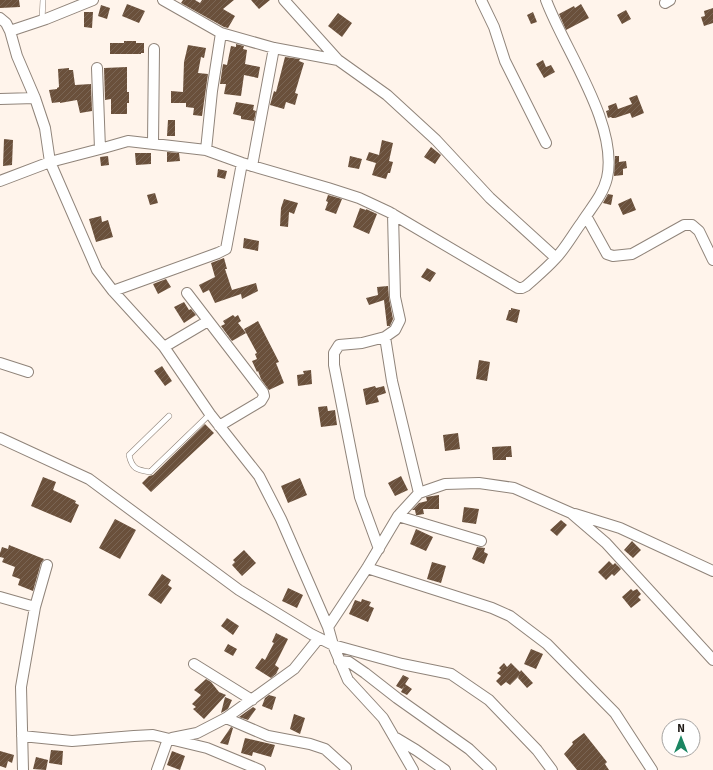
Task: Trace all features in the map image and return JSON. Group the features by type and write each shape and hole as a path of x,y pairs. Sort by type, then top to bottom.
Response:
{"street":[{"path":"10,31 93,0"},
{"path":"163,0 222,33 274,48 338,60"},
{"path":"284,0 338,60 387,95 436,140 490,198 556,258"},
{"path":"481,0 494,27 505,61 546,143"},
{"path":"0,181 50,162 100,150 128,141 206,150 247,165 359,198 393,214 518,288 522,288 556,258 600,197 609,166 603,127 589,91 553,19 546,0"},
{"path":"0,18 6,22 10,31 17,56 35,98 45,128 50,162 97,270 113,291 164,347 210,414 259,476 281,519 328,627 332,645 348,680 383,718 396,738 413,770"},
{"path":"206,150 212,91 222,33"},
{"path":"153,143 154,48"},
{"path":"113,291 226,249 274,48"},
{"path":"97,68 100,150"},
{"path":"0,99 35,98"},
{"path":"378,549 360,497 334,365 334,353 339,345 362,343 385,337 395,330 400,320 395,297 393,214"},
{"path":"586,216 607,254 613,256 632,254 684,225 692,225 699,231 713,260"},
{"path":"187,293 250,374 263,392 264,396 261,401 220,426"},
{"path":"164,347 208,321"},
{"path":"385,337 392,381 419,493"},
{"path":"0,363 28,372"},
{"path":"0,438 89,479 239,590 332,645 402,664 451,674 489,700 537,750 552,770"},
{"path":"328,627 367,568 398,516 419,493 445,484 480,482 514,488 572,513 620,528 713,571"},
{"path":"572,513 606,543 713,660"},
{"path":"398,516 481,541"},
{"path":"23,770 21,687 35,607 47,565"},
{"path":"367,568 492,608 510,616 547,644 616,713 652,770"},
{"path":"0,597 35,607"},
{"path":"168,739 197,733 226,718 294,669 320,638"},
{"path":"339,661 349,662 366,673 397,698 469,749 491,770"},
{"path":"194,664 252,700"},
{"path":"226,718 268,736 310,744 325,749 346,768"},
{"path":"22,736 72,741 153,736 207,748 260,770"},
{"path":"396,738 445,770"},
{"path":"157,770 168,739"}],"lane":[{"path":"42,20 43,0"},
{"path":"169,416 129,455 134,468 150,472 210,414"}],"building":[{"path":"0,0 19,0 20,7 0,8"},
{"path":"183,0 195,0 200,3 202,0 234,0 223,9 235,16 228,28 224,27 181,3"},
{"path":"251,0 270,0 259,9"},
{"path":"127,4 145,11 139,23 122,16"},
{"path":"581,4 589,18 566,30 559,14"},
{"path":"101,5 110,8 107,19 98,16"},
{"path":"713,8 713,23 704,26 701,17 705,16 704,11"},
{"path":"626,10 631,19 622,24 617,15"},
{"path":"84,12 93,12 92,28 84,27"},
{"path":"533,12 537,22 531,24 527,15"},
{"path":"338,13 352,23 342,37 328,26"},
{"path":"124,41 144,43 144,53 110,54 110,43 124,43"},
{"path":"236,44 244,46 243,49 247,50 245,64 260,67 258,78 244,75 241,96 224,94 226,84 220,84 223,64 227,65 231,46 236,47"},
{"path":"188,45 206,48 204,58 201,57 198,73 208,74 202,116 193,115 194,108 186,107 186,103 171,103 171,91 183,92 184,62"},
{"path":"285,57 300,59 299,61 304,63 295,93 298,94 295,105 286,102 284,109 270,105 274,91 276,92"},
{"path":"543,60 546,67 551,65 555,72 544,78 536,64"},
{"path":"127,67 127,92 129,92 129,103 127,103 127,114 111,114 111,99 105,100 104,68"},
{"path":"69,68 69,70 73,70 75,85 91,84 92,111 80,113 77,100 52,103 49,90 57,89 59,87 58,69"},
{"path":"637,95 644,113 632,118 630,113 615,118 608,118 606,111 609,110 608,106 616,103 618,109 632,104 629,98"},
{"path":"236,102 254,105 253,110 256,111 254,121 241,119 241,116 233,114"},
{"path":"168,120 175,120 175,136 167,136"},
{"path":"4,139 13,140 12,165 3,166"},
{"path":"382,140 393,143 389,161 393,162 390,173 388,173 386,179 372,175 376,163 366,160 369,152 379,155"},
{"path":"431,147 441,155 435,164 424,157"},
{"path":"167,152 179,153 180,161 167,162"},
{"path":"135,153 151,153 151,164 136,165"},
{"path":"108,156 109,165 101,166 100,157"},
{"path":"350,156 362,159 359,169 348,167"},
{"path":"615,156 619,156 619,162 626,161 627,168 623,169 623,175 614,176"},
{"path":"218,169 227,171 225,179 217,177"},
{"path":"155,193 158,203 150,205 147,195"},
{"path":"608,194 613,195 611,205 603,203"},
{"path":"328,195 342,199 336,214 325,210 328,202 326,201"},
{"path":"631,198 636,210 623,215 618,204"},
{"path":"284,199 298,203 294,214 289,212 288,227 280,226 281,208"},
{"path":"360,208 377,214 369,234 353,227"},
{"path":"101,216 102,222 108,220 113,237 96,242 89,219"},
{"path":"244,238 259,241 258,251 243,248"},
{"path":"224,258 227,269 225,269 232,290 256,283 258,291 242,299 241,294 215,303 209,290 203,293 199,285 215,277 211,263"},
{"path":"427,268 436,273 430,282 421,277"},
{"path":"166,279 171,287 158,294 153,284"},
{"path":"388,286 393,319 390,326 387,326 384,300 369,305 366,298 378,295 377,287"},
{"path":"184,302 189,310 191,309 196,315 184,323 174,307"},
{"path":"511,308 520,310 517,323 506,320"},
{"path":"233,315 235,317 238,315 241,321 238,323 246,333 232,341 221,326 225,324 223,321"},
{"path":"258,321 279,362 276,363 284,383 269,390 261,379 252,361 257,359 255,354 257,353 244,329"},
{"path":"479,360 490,362 487,381 476,379"},
{"path":"162,366 172,381 165,386 154,371"},
{"path":"311,370 312,384 298,386 297,375 304,374 303,371"},
{"path":"375,386 376,388 384,386 386,393 377,396 379,402 366,405 363,389"},
{"path":"327,406 328,411 335,410 337,425 321,427 318,407"},
{"path":"205,424 214,433 151,492 142,483 149,476 153,475"},
{"path":"458,433 460,449 445,451 443,435"},
{"path":"511,446 512,457 506,457 506,460 493,460 492,447"},
{"path":"401,476 408,490 395,496 388,483"},
{"path":"43,477 56,482 53,490 76,501 75,503 79,505 71,523 31,506"},
{"path":"300,478 307,495 288,503 281,486"},
{"path":"439,495 439,509 423,509 424,514 418,515 416,515 415,510 412,510 419,503 427,501 426,497"},
{"path":"464,507 479,509 476,524 462,522"},
{"path":"115,519 136,530 120,559 99,548"},
{"path":"561,520 567,525 557,536 550,530"},
{"path":"416,529 433,537 426,551 410,544"},
{"path":"632,541 641,550 633,558 624,550"},
{"path":"9,545 44,559 41,563 33,591 18,585 20,579 12,576 15,567 2,562 4,558 0,557 0,553 2,547 8,549"},
{"path":"477,547 485,548 484,552 488,554 484,564 472,559"},
{"path":"244,550 256,563 242,576 232,565 235,562 233,560"},
{"path":"609,561 613,565 615,563 621,569 614,576 612,574 606,580 598,572"},
{"path":"432,562 446,566 441,583 427,579"},
{"path":"162,574 171,580 168,585 172,588 161,604 148,595"},
{"path":"288,588 303,595 297,608 282,601"},
{"path":"631,589 633,591 637,589 641,594 638,597 641,600 631,608 622,597"},
{"path":"362,599 371,602 369,606 374,608 368,622 349,614 355,600 361,602"},
{"path":"227,618 239,626 233,635 221,626"},
{"path":"276,633 288,639 275,665 279,668 276,674 271,678 255,668 262,658 265,660 274,643 272,642"},
{"path":"228,644 237,649 233,656 224,651"},
{"path":"531,649 543,654 536,669 524,664"},
{"path":"504,663 507,667 511,663 520,672 521,670 533,683 527,688 518,678 519,676 510,685 506,682 501,686 496,681 501,676 497,673 501,670 499,668"},
{"path":"403,675 409,678 402,689 396,686"},
{"path":"206,679 211,682 219,692 226,695 204,719 193,709 196,707 192,704 201,695 194,690"},
{"path":"405,684 412,689 407,695 401,692"},
{"path":"269,695 276,697 272,710 262,706 265,698"},
{"path":"225,697 232,700 228,709 221,713"},
{"path":"253,707 256,709 248,720 239,717"},
{"path":"294,714 305,718 300,734 290,729"},
{"path":"231,727 233,728 228,745 220,743"},
{"path":"584,733 607,762 605,764 609,770 577,770 564,754 573,744 572,742"},
{"path":"245,738 275,745 271,757 253,752 252,756 241,753"},
{"path":"51,750 63,751 62,765 49,763"},
{"path":"0,751 14,755 12,763 8,761 6,768 0,766"},
{"path":"172,751 185,756 180,770 167,765"},
{"path":"36,757 48,760 46,770 33,769"}]}
